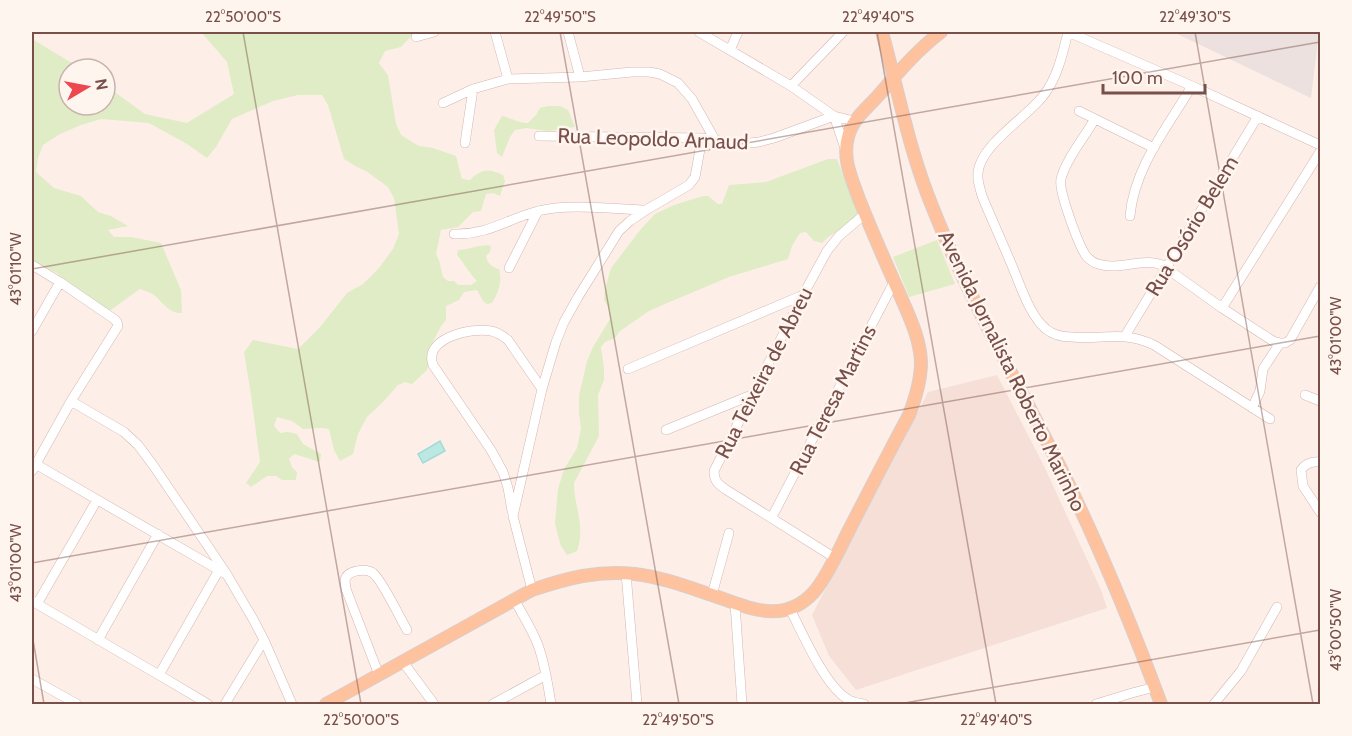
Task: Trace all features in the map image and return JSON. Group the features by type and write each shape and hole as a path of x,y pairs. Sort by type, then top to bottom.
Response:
{"main road":[{"name":"Avenida Jornalista Roberto Marinho","path":"882,32 917,165 932,207 982,319 1079,507 1110,574 1161,705"},
{"path":"326,705 514,599 532,590 565,579 597,574 626,573 650,577 735,604 768,611 790,609 813,593 834,558 909,415 920,381 921,361 915,331 851,178 846,150 848,137 854,121 933,34"}],"street":[{"path":"416,37 434,32"},
{"path":"495,32 508,79"},
{"path":"568,32 580,76"},
{"path":"699,32 790,86 834,116 854,121"},
{"path":"730,50 738,32"},
{"path":"790,86 843,32"},
{"path":"1270,419 1154,345 1140,339 1125,336 1073,338 1056,335 1046,329 1026,300 982,196 978,171 981,160 990,147 1045,95 1062,56 1068,32 1320,145"},
{"path":"443,103 473,89 508,79 632,72 660,74 678,83 692,99 716,140"},
{"path":"1130,216 1134,191 1154,148 1192,86"},
{"path":"465,143 473,89"},
{"path":"1079,111 1154,148"},
{"path":"834,116 846,150"},
{"name":"Rua Leopoldo Arnaud","path":"539,136 702,138 741,144 759,142 834,116"},
{"name":"Rua Osório Belem","path":"1125,336 1258,116"},
{"path":"1095,119 1065,166 1060,181 1060,190 1081,247 1092,262 1108,267 1158,263 1167,267 1222,308 1273,341 1280,343 1290,340 1320,287"},
{"path":"513,516 542,389 564,322 619,231 646,210 689,185 695,177 702,138"},
{"path":"1222,308 1320,152"},
{"path":"454,234 480,232 538,211 553,208 646,210"},
{"path":"509,268 538,211"},
{"name":"Rua Teixeira de Abreu","path":"834,558 717,484 714,471 827,251 839,236 865,214"},
{"path":"32,265 114,319 118,324 118,328 33,465 223,572"},
{"path":"32,330 60,282"},
{"name":"Rua Teresa Martins","path":"772,517 894,282"},
{"path":"628,369 803,295"},
{"path":"532,590 503,472 491,450 433,364 431,353 440,342 449,337 475,331 491,331 501,334 508,340 542,389"},
{"path":"1252,408 1260,391 1263,369 1280,343"},
{"path":"666,430 754,394"},
{"path":"1305,395 1320,401"},
{"path":"71,401 123,432 138,444 223,572 264,640 292,705"},
{"path":"1320,462 1309,463 1300,470 1303,486 1320,512"},
{"path":"97,500 34,603 208,705"},
{"path":"712,595 729,533"},
{"path":"98,640 158,534"},
{"path":"379,675 346,589 345,580 348,575 362,570 372,572 407,630"},
{"path":"159,675 223,572"},
{"path":"626,573 637,705"},
{"path":"514,599 538,647 551,705"},
{"path":"735,604 742,705"},
{"path":"1214,705 1241,671 1277,607"},
{"path":"790,609 817,661 846,702 864,705"},
{"path":"225,705 264,640"},
{"path":"403,662 434,705"},
{"path":"493,705 546,675"},
{"path":"32,679 77,705"},
{"path":"1096,705 1155,687"}],"shaded area":[{"path":"1173,32 1319,32 1311,98"},
{"path":"997,375 1045,468 1101,590 1107,608 856,690 829,656 812,615 928,392"}],"green space":[{"path":"201,32 415,32 401,47 385,51 379,63 388,75 396,124 401,135 419,146 456,156 462,179 470,180 482,172 493,171 503,175 505,181 500,196 493,193 486,194 481,211 473,212 458,227 441,230 436,254 443,277 458,285 471,285 477,281 457,255 458,250 484,245 491,246 486,256 491,265 499,269 500,278 498,291 492,303 487,304 483,301 477,290 464,292 459,300 446,306 446,320 427,353 429,362 427,370 412,384 405,382 398,385 367,417 358,434 353,454 340,461 334,450 329,429 303,429 292,421 277,417 274,426 280,433 297,434 303,444 321,454 320,462 294,454 289,459 297,472 296,480 282,480 276,476 267,476 251,487 246,483 260,462 244,352 253,340 298,349 320,327 347,293 363,284 379,268 393,249 399,234 394,198 388,187 344,159 328,105 322,95 298,95 273,101 232,119 207,158 149,123 101,119 60,134 43,145 36,172 54,188 81,196 98,212 111,216 128,226 108,230 114,237 131,237 161,243 181,290 182,313 170,310 154,295 140,289 108,312 57,273 32,261 32,39 62,57 57,57 57,117 117,117 117,94 145,114 187,123 234,94 227,62"},
{"path":"560,106 568,110 575,127 548,131 526,128 515,130 502,157 497,153 494,130 502,116 528,123 540,108"},
{"path":"828,159 837,159 859,218 822,243 814,241 806,232 800,233 792,246 788,259 729,277 649,311 601,347 604,380 598,395 599,436 574,483 580,533 577,551 567,555 561,546 555,523 558,489 564,469 577,448 581,429 579,396 587,361 610,319 604,300 611,268 655,214 703,196 708,196 718,204 722,204 729,185 766,182"},
{"path":"937,240 955,284 909,297 893,257"}],"water":[{"path":"440,441 445,451 423,463 418,454"}]}
